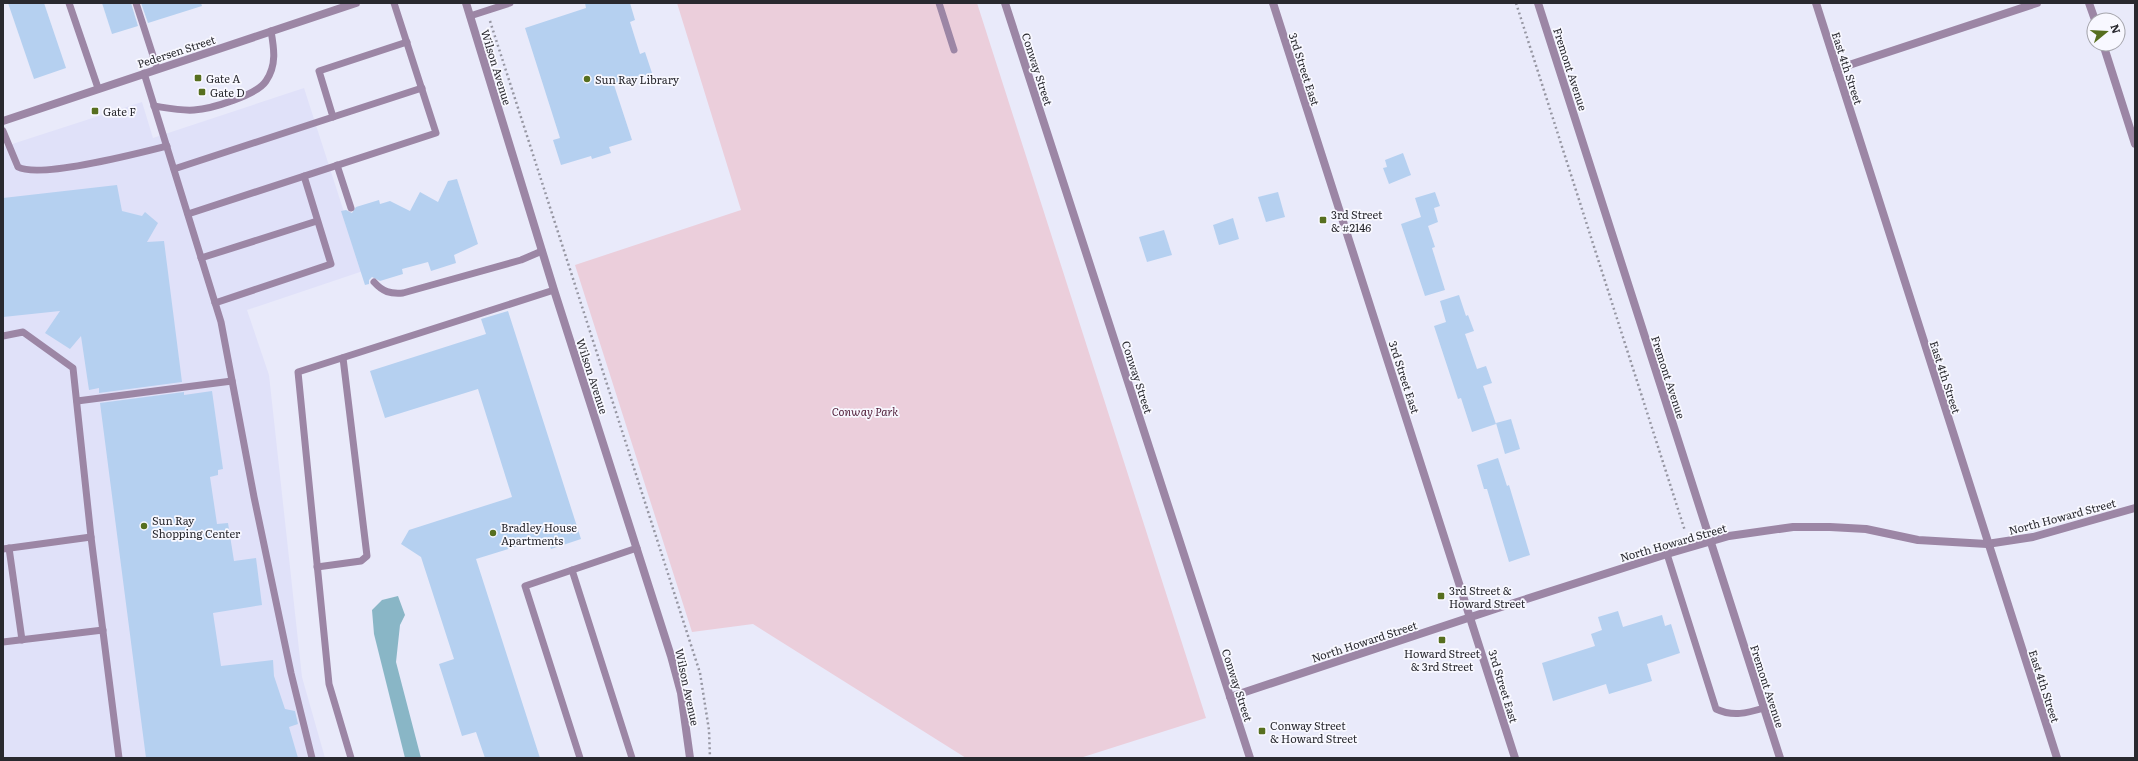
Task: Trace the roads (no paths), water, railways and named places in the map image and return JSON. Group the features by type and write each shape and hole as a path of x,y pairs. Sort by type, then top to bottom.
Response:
{"street":[{"name":"Pedersen Street","path":"4,119 356,3"},
{"name":"Wilson Avenue","path":"466,3 554,290 671,656 681,693 690,758"},
{"name":"Conway Street","path":"1005,3 1250,758"},
{"name":"3rd Street East","path":"1273,3 1515,758"},
{"name":"Fremont Avenue","path":"1538,3 1780,758"},
{"name":"East 4th Street","path":"1816,3 2056,758"},
{"path":"1837,69 2036,3"},
{"path":"2106,52 2135,144"},
{"name":"North Howard Street","path":"1230,697 1471,617 1710,541 1754,532 1793,528 1830,527 1866,529 1918,540 1987,544 2040,535 2135,508"}],"lane":[{"path":"69,3 98,88"},
{"path":"136,3 157,68"},
{"path":"188,214 436,133 394,3"},
{"path":"470,16 510,3"},
{"path":"939,3 954,50"},
{"path":"154,106 192,110 203,109 259,89 266,81 274,60 275,52 271,31"},
{"path":"332,118 319,71 407,42"},
{"path":"144,73 221,322 254,497 291,673 312,758"},
{"path":"174,169 422,88"},
{"path":"3,131 18,167 23,170 31,171 104,162 167,146"},
{"path":"337,165 351,208"},
{"path":"215,303 331,264 304,176"},
{"path":"201,258 317,221"},
{"path":"374,282 381,290 392,294 403,293 521,260 542,251"},
{"path":"351,758 329,684 298,372 554,290"},
{"path":"3,336 23,332 73,368 78,402 91,537 119,758"},
{"path":"317,567 361,561 367,556 343,358"},
{"path":"78,402 232,381"},
{"path":"22,640 6,549 91,537"},
{"path":"580,758 525,586 637,548"},
{"path":"1667,554 1716,710 1726,714 1743,714 1764,708"},
{"path":"572,570 632,758"},
{"path":"3,642 103,630"}],"place":[{"name":"Gate A","path":"198,78"},
{"name":"Sun Ray Library","path":"587,79"},
{"name":"Gate D","path":"202,92"},
{"name":"Gate F","path":"95,111"},
{"name":"3rd Street & #2146","path":"1323,220"},
{"name":"Sun Ray Shopping Center","path":"144,526"},
{"name":"Bradley House Apartments","path":"493,533"},
{"name":"3rd Street & Howard Street","path":"1441,596"},
{"name":"Howard Street & 3rd Street","path":"1442,640"},
{"name":"Conway Street & Howard Street","path":"1262,731"}],"park label":[{"name":"Conway Park","path":"865,411"}]}
